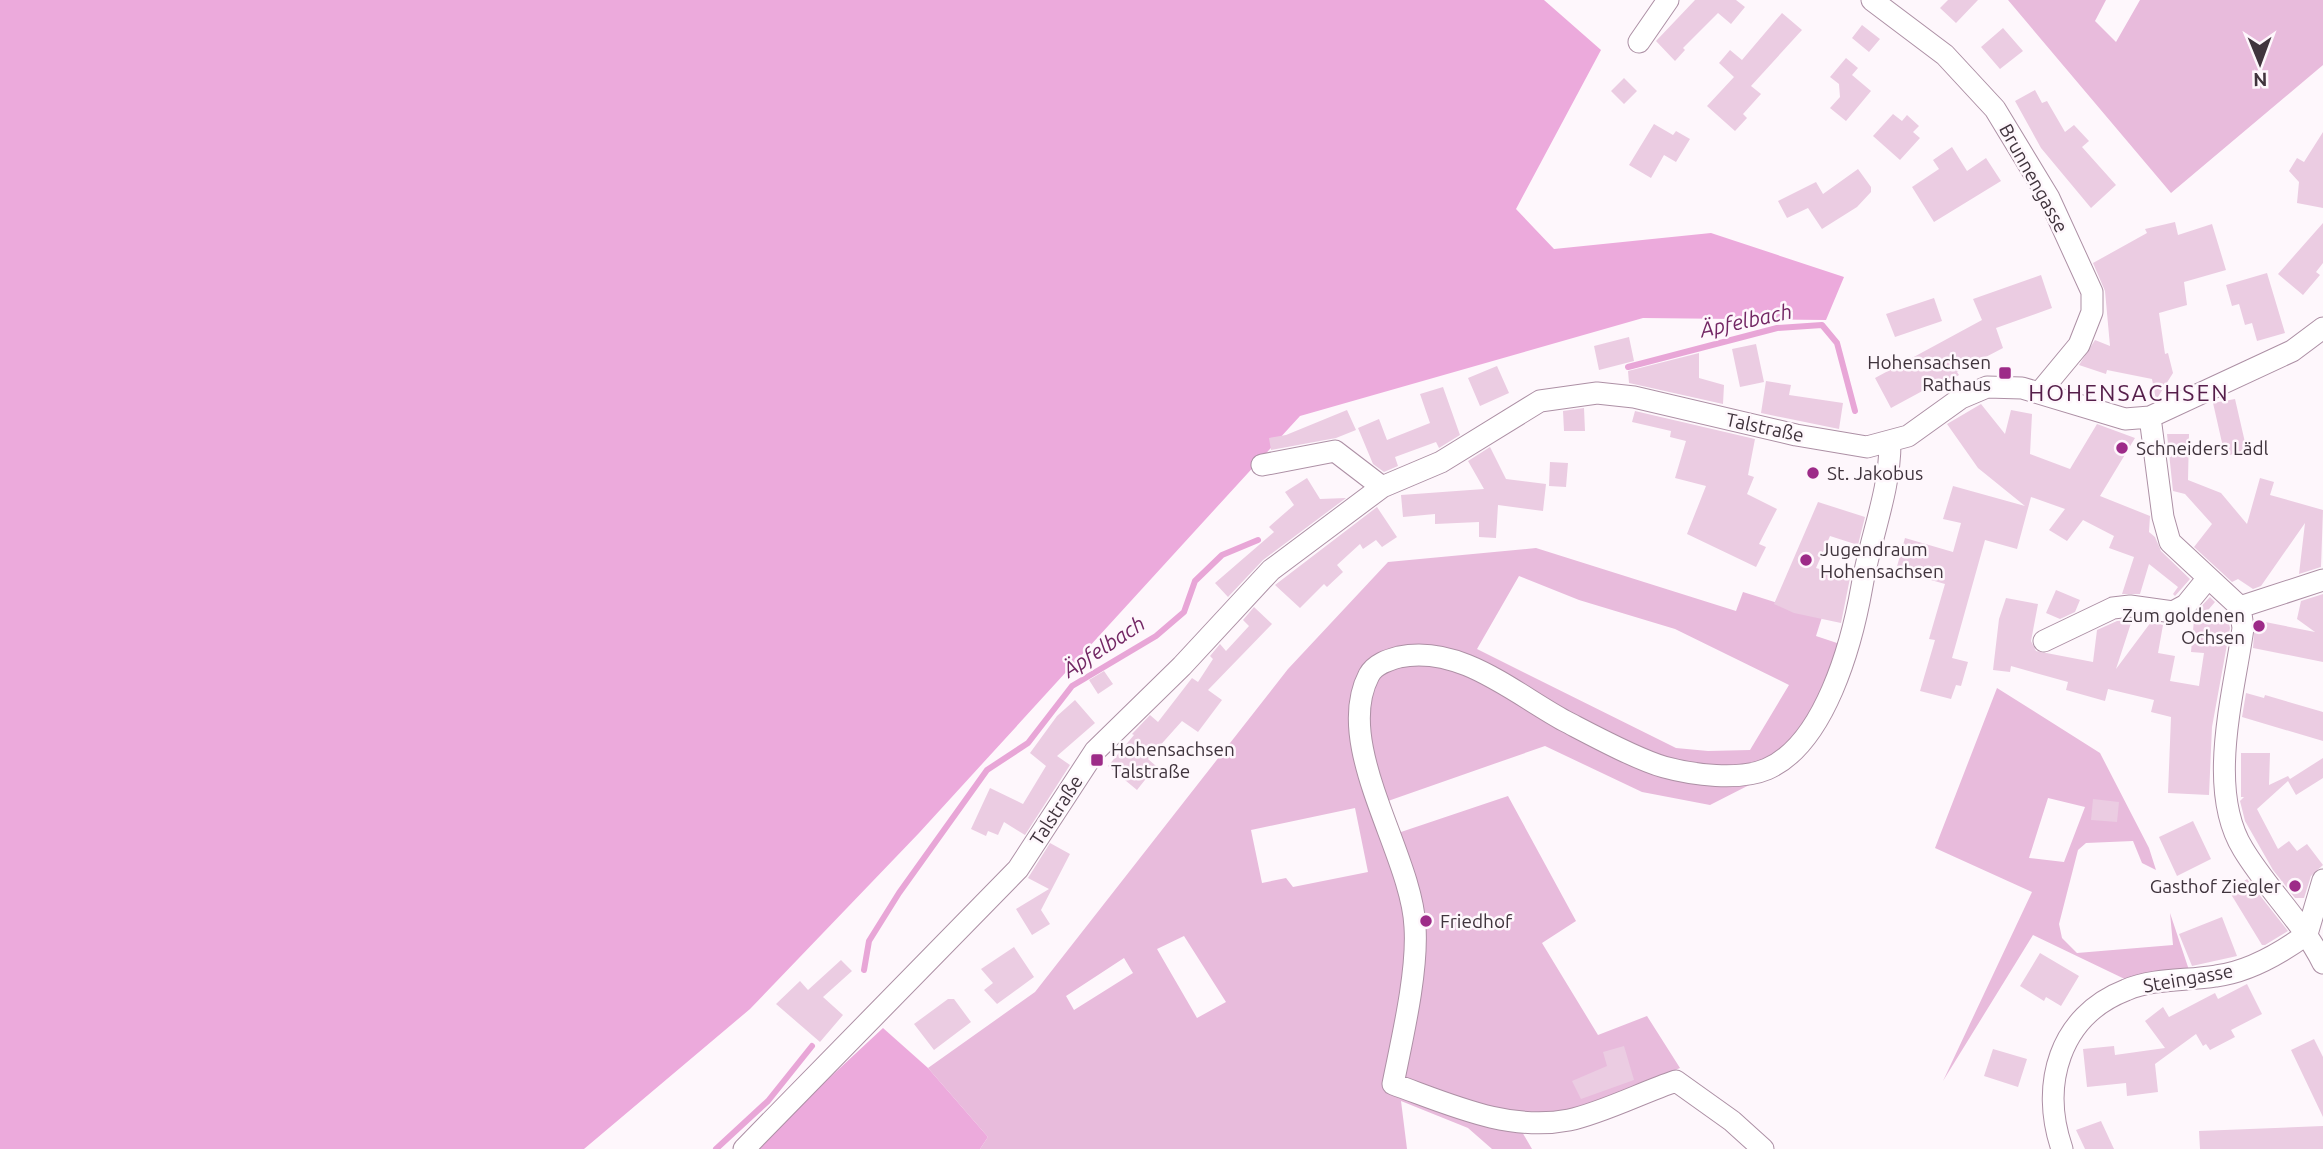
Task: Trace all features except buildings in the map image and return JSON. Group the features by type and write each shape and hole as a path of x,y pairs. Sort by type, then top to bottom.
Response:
{"street":[{"path":"1639,42 1668,0"},
{"name":"Brunnengasse","path":"1872,0 1945,55 1995,109 2049,198 2092,292 2092,312 2079,345 2040,392"},
{"path":"2315,934 2275,897 2241,846 2225,801 2224,766 2243,628 2239,607 2170,542 2163,517 2150,416 2292,351 2323,328"},
{"name":"Talstraße","path":"744,1149 1018,869 1095,751 1182,666 1271,570 1381,487 1441,462 1540,401 1597,393 1634,397 1796,435 1867,447 1908,436 1973,391 2004,385 2040,392 2115,417 2136,419 2150,416"},
{"path":"1763,1149 1732,1121 1676,1081 1573,1119 1529,1123 1498,1119 1392,1084 1405,1026 1416,929 1404,871 1374,796 1363,749 1362,695 1370,674 1379,664 1420,653 1439,656 1476,669 1566,721 1663,767 1728,775 1767,769 1793,751 1818,719 1847,649 1854,628 1867,555 1890,473 1890,443"},
{"path":"1262,465 1335,451 1381,487"},
{"path":"2044,641 2113,608 2130,606 2173,612 2186,606 2208,578"},
{"path":"2239,607 2323,580"},
{"path":"2323,880 2315,934 2323,963"},
{"name":"Steingasse","path":"2062,1149 2051,1085 2067,1038 2093,1010 2126,990 2241,970 2315,934"}],"shaded area":[{"path":"0,0 1544,0 1601,50 1516,209 1554,249 1711,233 1844,277 1826,320 1643,318 1300,416 919,833 750,1009 584,1149 0,1149"},
{"path":"2008,0 2106,0 2095,21 2116,42 2140,0 2323,0 2323,65 2171,193"},
{"path":"1536,548 1736,611 1743,592 1822,617 1816,636 1858,650 1825,724 1763,778 1710,805 1642,792 1545,746 1388,801 1398,833 1508,796 1576,921 1542,943 1598,1035 1647,1016 1680,1068 1573,1113 1510,1111 1532,1149 1492,1149 1468,1128 1401,1101 1407,1149 980,1149 988,1137 928,1068 1035,992 1288,669 1388,562","holes":["1519,576 1579,600 1675,629 1789,685 1750,750 1708,751 1676,748 1477,649","1355,808 1368,872 1293,887 1286,878 1262,883 1251,830","1184,936 1226,1002 1197,1018 1157,949","1124,958 1133,973 1074,1010 1066,996"]},
{"path":"1997,688 2100,753 2149,848 2156,870 2142,863 2133,841 2086,843 2078,850 2059,924 2062,938 2077,953 2173,945 2170,913 2189,970 2133,983 2033,935 1943,1081 2032,892 1935,848","holes":["2048,798 2085,807 2064,862 2029,858"]},
{"path":"883,1028 928,1068 988,1137 980,1149 753,1149"}],"waterway":[{"name":"Äpfelbach","path":"1628,367 1777,328 1822,325 1837,343 1855,411"},
{"name":"Äpfelbach","path":"864,970 869,941 899,893 987,770 1028,743 1072,686 1156,636 1184,612 1195,581 1222,555 1258,540"},
{"name":"Äpfelbach","path":"716,1149 768,1101 812,1046"}],"place":[{"name":"Hohensachsen Rathaus","path":"2005,373"},
{"name":"Schneiders Lädl","path":"2122,448"},
{"name":"St. Jakobus","path":"1813,473"},
{"name":"Jugendraum Hohensachsen","path":"1806,560"},
{"name":"Zum goldenen Ochsen","path":"2259,626"},
{"name":"Hohensachsen Talstraße","path":"1097,760"},
{"name":"Gasthof Ziegler","path":"2295,886"},
{"name":"Friedhof","path":"1426,921"}],"district":[{"name":"HOHENSACHSEN","path":"2129,393"}]}
